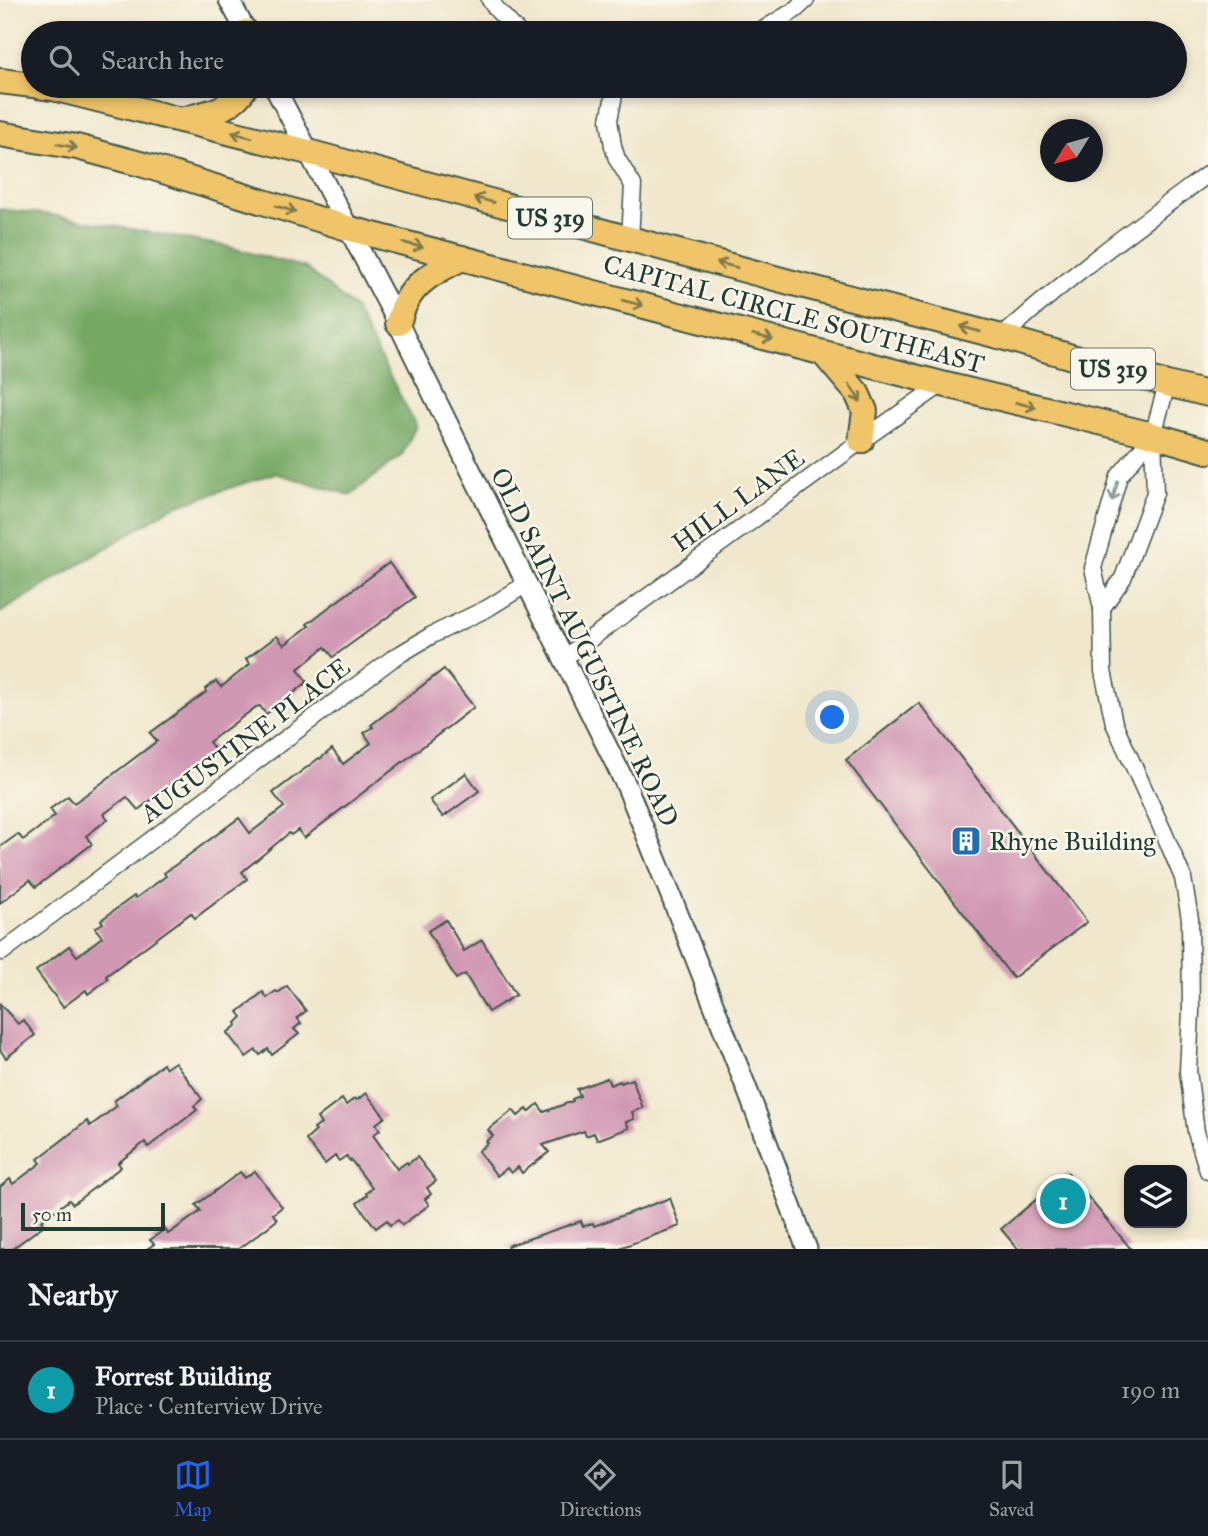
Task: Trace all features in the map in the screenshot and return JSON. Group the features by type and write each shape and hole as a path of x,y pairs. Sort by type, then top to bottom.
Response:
{"main road":[{"name":"CAPITAL CIRCLE SOUTHEAST","path":"0,81 21,83"},
{"name":"CAPITAL CIRCLE SOUTHEAST","path":"93,98 308,152 1208,394"},
{"path":"180,120 230,105 237,98"},
{"name":"CAPITAL CIRCLE SOUTHEAST","path":"0,134 77,147 144,164 347,228 1208,451"},
{"path":"398,323 406,300 420,282 462,258"},
{"path":"823,353 858,393 865,411 861,440"}],"street":[{"path":"229,0 240,21"},
{"path":"491,0 508,21"},
{"path":"778,21 806,0"},
{"name":"OLD SAINT AUGUSTINE ROAD","path":"280,98 398,323 627,788 750,1097 807,1249"},
{"path":"617,98 609,120 617,159 633,185 630,239"},
{"path":"1002,337 1072,278 1208,174"},
{"name":"HILL LANE","path":"564,658 861,440 942,384"},
{"path":"1102,608 1123,578 1155,493 1153,435 1167,384"},
{"path":"1153,435 1119,476 1093,568 1102,608 1103,671 1114,723 1182,878 1190,919 1191,1013 1188,1071 1196,1132 1208,1171"},
{"name":"AUGUSTINE PLACE","path":"2,952 392,659 432,635 488,608 528,583"}],"green space":[{"path":"0,209 52,215 225,246 306,268 354,308 416,426 402,455 350,495 275,473 173,507 0,613"}],"building":[{"path":"389,563 415,597 333,657 325,647 298,669 307,682 284,701 266,714 260,706 256,707 209,742 216,751 138,810 127,797 104,814 108,819 86,836 92,844 36,887 30,880 0,903 0,847 18,834 23,840 55,816 50,809 68,796 74,803 95,788 157,741 150,733 206,692 205,689 216,681 221,687 250,664 246,659 277,636 284,645 309,626 307,624"},
{"path":"444,669 474,707 304,838 298,830 291,835 289,833 242,872 247,879 195,918 191,913 106,976 108,979 88,994 86,990 63,1007 36,971 69,946 77,956 102,937 95,928 103,923 101,920 166,876 164,873 239,818 250,833 284,807 273,793 332,749 343,764 371,743 364,733 373,727 371,725"},
{"name":"Rhyne Building","path":"919,703 1087,922 1013,978 846,760"},
{"path":"466,773 479,791 443,817 430,800"},
{"path":"446,920 464,951 482,940 516,995 488,1012 465,974 456,979 428,931"},
{"path":"287,986 306,1011 297,1018 301,1023 294,1029 299,1034 272,1055 268,1049 260,1055 256,1050 246,1057 227,1033 242,1017 238,1012 263,992 267,998"},
{"path":"0,1004 18,1024 23,1020 35,1035 6,1058 0,1050"},
{"path":"175,1062 202,1099 194,1106 197,1110 148,1147 145,1142 118,1163 121,1167 73,1204 69,1200 41,1221 44,1225 12,1249 0,1249 0,1187 10,1179 13,1184 41,1163 38,1159 87,1121 90,1126 117,1106 114,1101 163,1064 166,1068"},
{"path":"607,1078 610,1085 632,1079 643,1108 632,1112 634,1119 626,1122 629,1128 597,1140 594,1133 586,1136 584,1131 543,1145 549,1152 522,1173 518,1167 511,1173 507,1168 497,1176 478,1151 493,1136 488,1130 513,1110 518,1116 527,1109 529,1112 538,1104 544,1112 573,1101 572,1099 580,1096 577,1089"},
{"path":"366,1093 385,1117 376,1124 380,1130 373,1135 397,1169 417,1157 436,1181 427,1188 431,1194 425,1199 429,1205 402,1225 398,1220 390,1225 387,1220 376,1228 357,1203 372,1188 351,1160 346,1156 339,1161 335,1156 325,1164 306,1140 321,1124 317,1118 342,1099 346,1105"},
{"path":"255,1171 282,1207 273,1214 277,1220 247,1243 238,1249 147,1249 154,1244 150,1240 165,1229 168,1234 201,1211 196,1205 240,1172 245,1178"},
{"path":"1068,1173 1131,1249 1018,1249 1001,1229"},
{"path":"670,1198 680,1226 617,1249 508,1249 507,1246 581,1221 583,1226 593,1223 594,1226"}],"place":[{"name":"Rhyne Building","path":"966,841"},
{"name":"Forrest Building","path":"1063,1201"}]}
